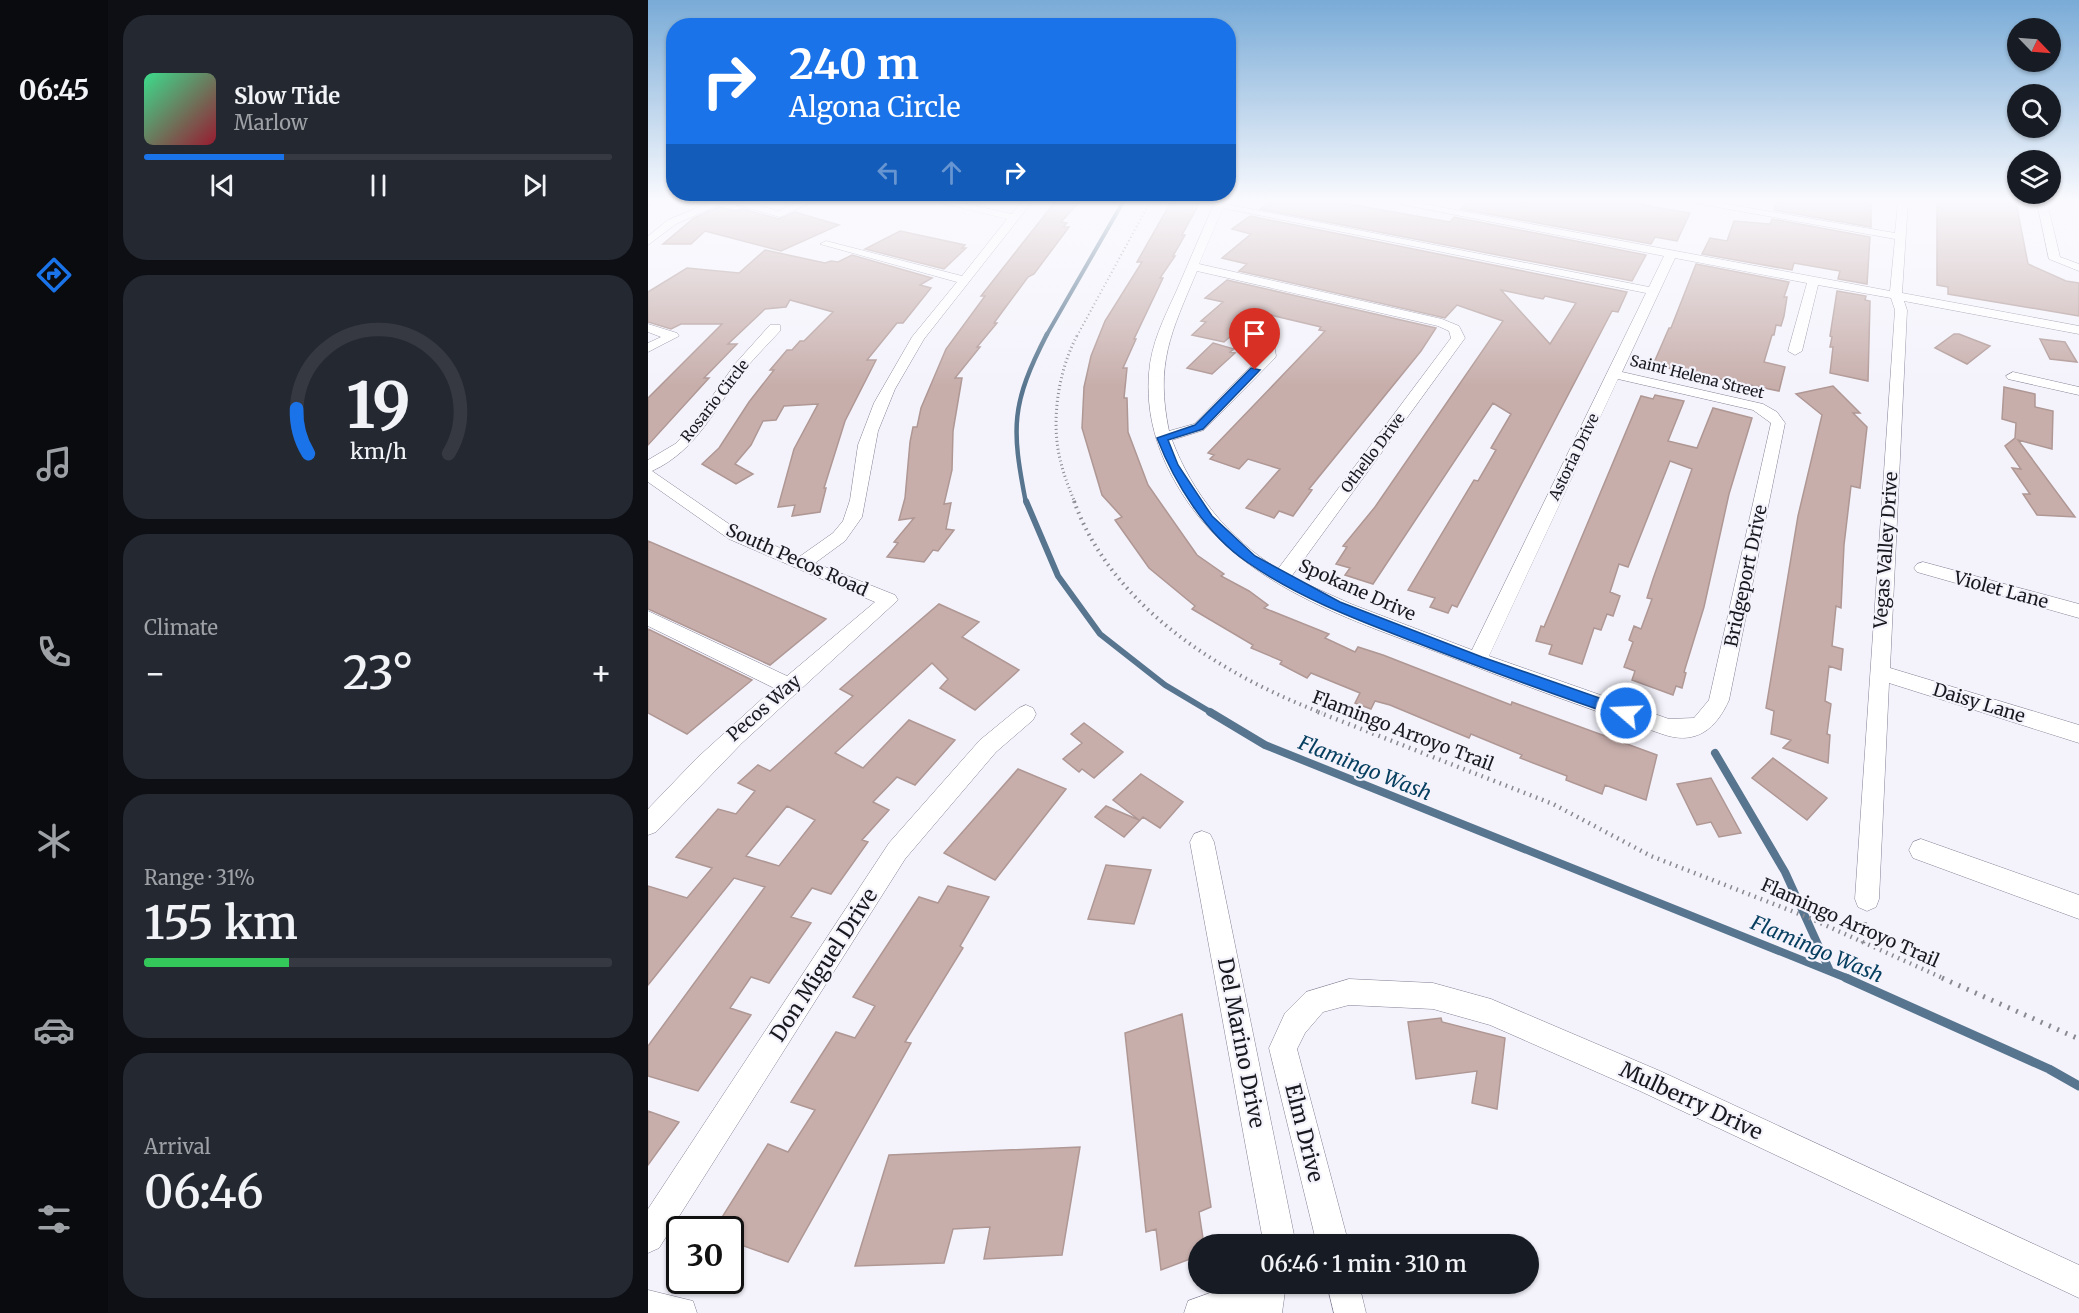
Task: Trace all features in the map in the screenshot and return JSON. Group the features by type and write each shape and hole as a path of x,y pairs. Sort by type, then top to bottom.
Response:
{"street":[{"path":"900,263 965,280"},
{"path":"803,563 845,530 854,519 866,445 881,406 919,338 978,263"},
{"name":"Spokane Drive","path":"1192,263 1161,341 1155,363 1156,416 1173,465 1208,519 1250,559 1335,606 1477,660 1669,728 1695,729"},
{"path":"1517,263 1653,291"},
{"name":"Astoria Drive","path":"1477,660 1666,263"},
{"path":"1720,263 2079,330"},
{"name":"Vegas Valley Drive","path":"1867,899 1901,310 1896,296 1898,263"},
{"path":"2062,263 2079,268"},
{"name":"Othello Drive","path":"1191,266 1442,323 1454,328 1458,338 1281,577"},
{"path":"1795,351 1813,281"},
{"path":"648,328 672,336 648,348"},
{"name":"Rosario Circle","path":"648,467 680,447 692,435 740,367 775,328"},
{"path":"1162,438 1199,427 1269,356 1268,341"},
{"name":"Saint Helena Street","path":"1614,374 1758,407 1772,415"},
{"path":"2013,376 2079,391"},
{"name":"Bridgeport Drive","path":"1695,729 1712,718 1719,700 1778,423 1772,415"},
{"name":"South Pecos Road","path":"648,475 673,489 702,515 736,535 889,600"},
{"name":"Violet Lane","path":"1923,568 2079,611"},
{"name":"Pecos Way","path":"648,825 689,778 789,686 889,600"},
{"path":"648,618 789,686"},
{"name":"Daisy Lane","path":"1879,672 2079,734"},
{"name":"Don Miguel Drive","path":"648,1237 897,851 988,746 1026,714"},
{"name":"Del Marino Drive","path":"1202,842 1278,1234"},
{"path":"1921,850 2079,907"},
{"name":"Mulberry Drive","path":"1295,1023 1315,1001 1349,992 1432,996 1491,1012 1650,1081 2079,1282"},
{"name":"Elm Drive","path":"1295,1023 1283,1048 1330,1234"},
{"path":"1345,1294 1350,1313"},
{"path":"1200,1313 1268,1295"},
{"path":"648,1306 681,1313"}],"path":[{"name":"Flamingo Arroyo Trail","path":"1116,263 1074,341 1058,391 1057,425 1060,461 1080,517 1094,543 1119,578 1149,609 1185,640 1211,658 1277,696 1553,804 1651,856 1807,917 2079,1039"}],"building":[{"path":"750,263 881,263 932,278 920,285 931,288 903,323 897,323 867,360 876,360 845,421 824,488 826,488 820,512 792,516 795,505 778,507 794,449 818,404 784,406 776,420 763,421 751,445 735,464 753,474 736,484 702,464 719,448 749,402 774,370 770,370 787,350 792,350 800,341 804,341 833,312 790,300 786,307 765,309 728,344 737,344 704,378 709,378 648,445 648,398 722,324 681,324 671,329 648,322 648,292 687,268 739,273"},
{"path":"921,263 950,263 944,269"},
{"path":"1007,263 1042,263 1034,274 1028,277 994,323 997,323 977,347 980,347 955,378 962,378 953,431 952,470 944,504 951,503 946,529 954,530 938,551 933,550 924,562 887,557 898,543 894,542 914,518 899,520 905,498 913,427 917,427 921,408 946,349 985,296 981,296"},
{"path":"1141,263 1170,263 1160,278 1163,278 1123,368 1127,368 1124,398 1127,398 1128,432 1148,485 1197,555 1224,574 1221,576 1249,591 1268,605 1264,608 1329,634 1325,638 1355,652 1358,647 1383,655 1511,705 1512,702 1657,755 1646,800 1605,785 1602,794 1566,780 1567,776 1520,758 1522,755 1471,734 1469,738 1390,705 1375,701 1371,709 1355,703 1360,693 1311,673 1307,678 1280,664 1282,661 1251,648 1253,645 1192,609 1195,606 1149,568 1115,520 1122,517 1102,495 1082,428 1084,387 1091,356 1105,321"},
{"path":"1244,263 1485,263 1627,292 1618,312 1612,311 1457,607 1452,605 1448,613 1430,607 1435,598 1408,590 1474,480 1478,481 1496,450 1491,448 1511,414 1493,403 1373,584 1345,575 1350,568 1336,564 1347,547 1343,546 1375,507 1503,321 1457,305 1445,318 1239,271 1247,264","holes":["1501,290 1543,299 1545,296 1576,303 1550,344"]},
{"path":"1540,263 1642,263 1632,281"},
{"path":"1754,263 1794,263 1792,270"},
{"path":"1796,263 1868,263 1867,284 1838,279 1840,271"},
{"path":"1937,263 2028,263 2066,281 2079,283 2079,316 1948,294 1948,287 1937,285"},
{"path":"1696,264 1789,282 1784,297 1787,297 1781,326 1776,325 1764,362 1785,367 1779,391 1653,365 1671,328"},
{"path":"1227,280 1436,328 1421,351 1309,489 1312,490 1293,516 1279,511 1274,518 1246,508 1280,469 1248,459 1239,469 1210,459 1214,455 1208,453 1325,331 1319,330 1321,327 1258,312 1224,342 1192,335 1206,322 1201,321 1223,302 1205,298"},
{"path":"1837,291 1866,296 1865,300 1870,301 1868,381 1830,373 1833,347 1830,347 1832,337 1830,336"},
{"path":"1954,334 1990,346 1967,364 1935,348"},
{"path":"2040,339 2065,342 2077,362 2050,359"},
{"path":"1213,343 1234,349 1230,352 1235,353 1212,374 1187,368"},
{"path":"1833,386 1860,413 1853,413 1867,427 1860,488 1851,486 1844,545 1841,608 1836,606 1832,646 1843,649 1841,670 1829,666 1825,701 1831,704 1827,734 1830,735 1828,763 1783,748 1791,740 1771,734 1774,711 1766,708 1798,516 1822,415 1796,394"},
{"path":"2004,387 2035,394 2035,407 2053,411 2052,449 2018,440 2075,517 2037,515 2023,494 2030,494 2012,468 2021,469 2005,446 2015,438 2016,423 2002,419"},
{"path":"1655,395 1684,401 1668,441 1697,448 1713,408 1752,418 1729,494 1704,607 1684,672 1686,673 1682,688 1676,686 1673,695 1632,680 1635,671 1624,667 1633,642 1629,640 1634,626 1641,629 1652,599 1647,598 1692,469 1670,461 1628,567 1619,564 1610,592 1620,596 1613,616 1607,614 1601,630 1594,628 1582,664 1549,654 1552,645 1536,641 1541,626 1544,627 1641,396 1653,399"},
{"path":"648,541 826,619 770,665 648,609"},
{"path":"939,604 979,622 962,637 1019,670 975,710 940,688 948,679 932,663 835,753 863,768 909,720 955,740 915,785 897,777 873,802 889,810 862,840 868,842 831,894 812,888 791,917 811,923 769,983 751,977 730,1008 751,1015 698,1091 648,1076 648,1046 765,887 734,878 648,985 648,886 687,898 712,868 676,857 718,809 736,814 755,791 738,783 758,765 770,771 853,696 840,689","holes":["787,806 815,820 779,866 746,856"]},
{"path":"648,629 752,680 687,734 648,713"},
{"path":"1084,723 1123,752 1094,778 1082,769 1079,772 1063,759 1082,743 1071,734"},
{"path":"1773,758 1827,798 1807,820 1752,778"},
{"path":"1018,769 1066,789 995,880 944,853"},
{"path":"1141,774 1183,802 1160,828 1143,817 1124,837 1095,817 1106,806 1139,820 1113,800"},
{"path":"1711,778 1741,833 1719,837 1711,822 1697,825 1677,784"},
{"path":"1106,865 1151,870 1134,924 1088,919"},
{"path":"948,886 989,897 960,946 963,948 905,1042 911,1043 788,1262 744,1246 744,1216 723,1216 768,1144 788,1152 815,1110 791,1102 836,1032 855,1038 875,1006 853,997 919,897 938,903"},
{"path":"1182,1014 1211,1207 1199,1212 1202,1234 1188,1234 1188,1260 1161,1270 1156,1229 1146,1232 1125,1033"},
{"path":"1441,1018 1442,1022 1505,1038 1497,1109 1472,1103 1477,1071 1416,1079 1408,1022"},
{"path":"648,1111 679,1122 648,1165"},
{"path":"1080,1147 1062,1255 984,1259 990,1227 953,1229 944,1263 855,1266 889,1155"}],"waterway":[{"name":"Flamingo Wash","path":"1046,336 1088,263"},
{"name":"Flamingo Wash","path":"1026,503 1018,454 1017,416 1026,379 1046,336"},
{"name":"Flamingo Wash","path":"1026,501 1058,576 1100,634 1165,685 1212,713"},
{"name":"Flamingo Wash","path":"1210,712 1265,745 1849,979"},
{"path":"1715,753 1785,872 1829,969"},
{"name":"Flamingo Wash","path":"1846,978 2049,1069 2079,1086"}],"route":[{"path":"1255,370 1199,427 1180,435 1162,438 1173,465 1208,519 1250,559 1335,606 1626,713"}]}
